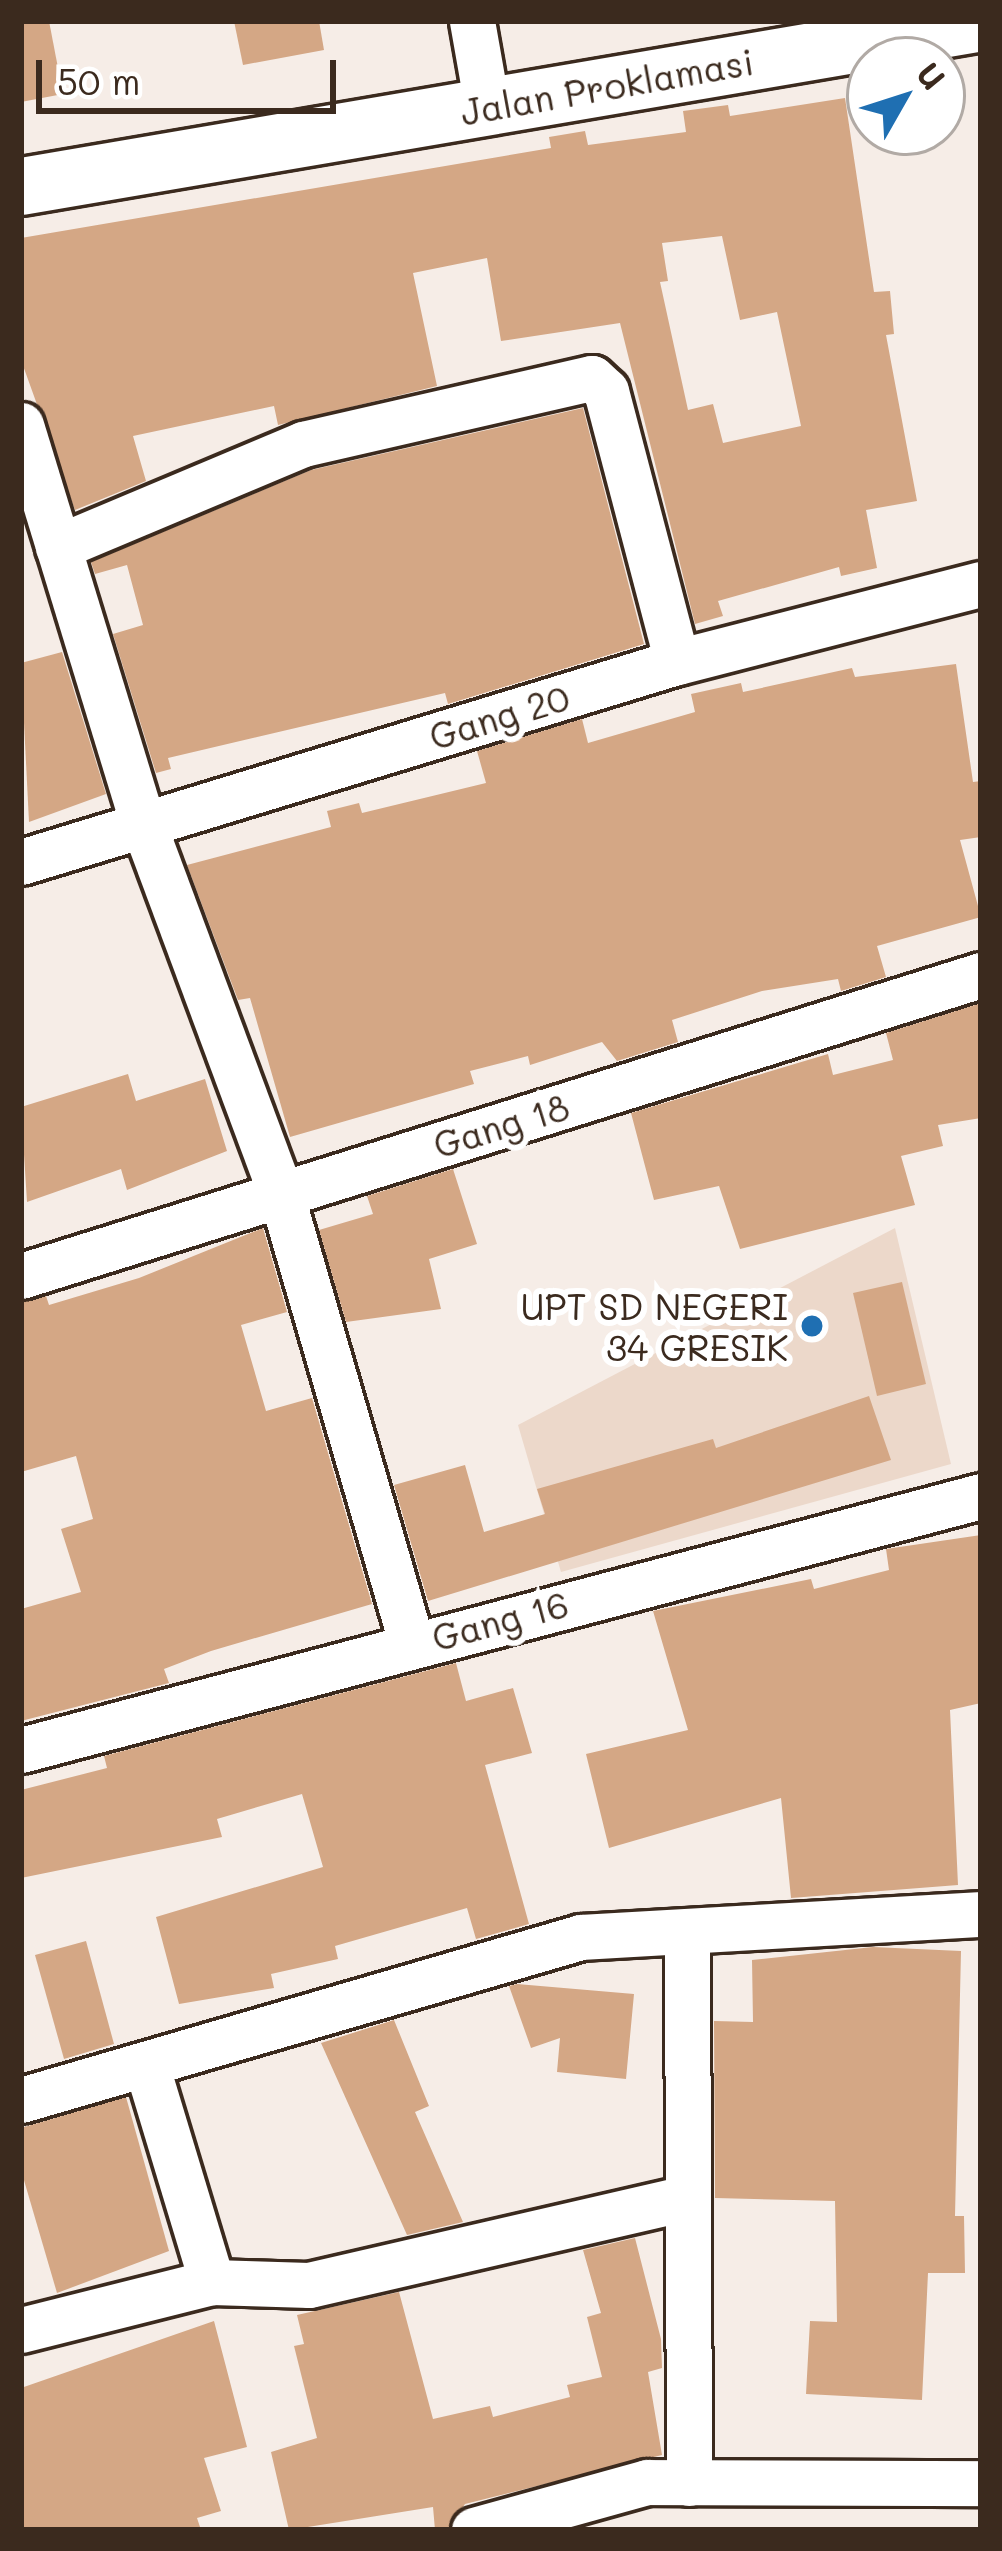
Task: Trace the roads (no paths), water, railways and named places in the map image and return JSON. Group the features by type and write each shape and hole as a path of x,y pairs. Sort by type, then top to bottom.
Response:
{"main road":[{"name":"Jalan Proklamasi","path":"21,186 487,106 859,32 977,22"}],"street":[{"path":"472,21 487,106"},
{"path":"58,547 303,444 592,377 606,391 677,662"},
{"path":"21,425 143,823 281,1194 412,1644"},
{"name":"Gang 20","path":"21,862 677,662 981,584"},
{"name":"Gang 18","path":"21,1276 981,975"},
{"name":"Gang 16","path":"21,1750 981,1496"},
{"path":"21,2100 581,1937 687,1935 981,1914"},
{"path":"687,1935 682,2199 689,2482"},
{"path":"146,2064 212,2282"},
{"path":"21,2330 212,2282 309,2285 682,2199"},
{"path":"474,2530 647,2482 981,2483"}],"place":[{"name":"UPT SD NEGERI 34 GRESIK","path":"812,1326"}]}
